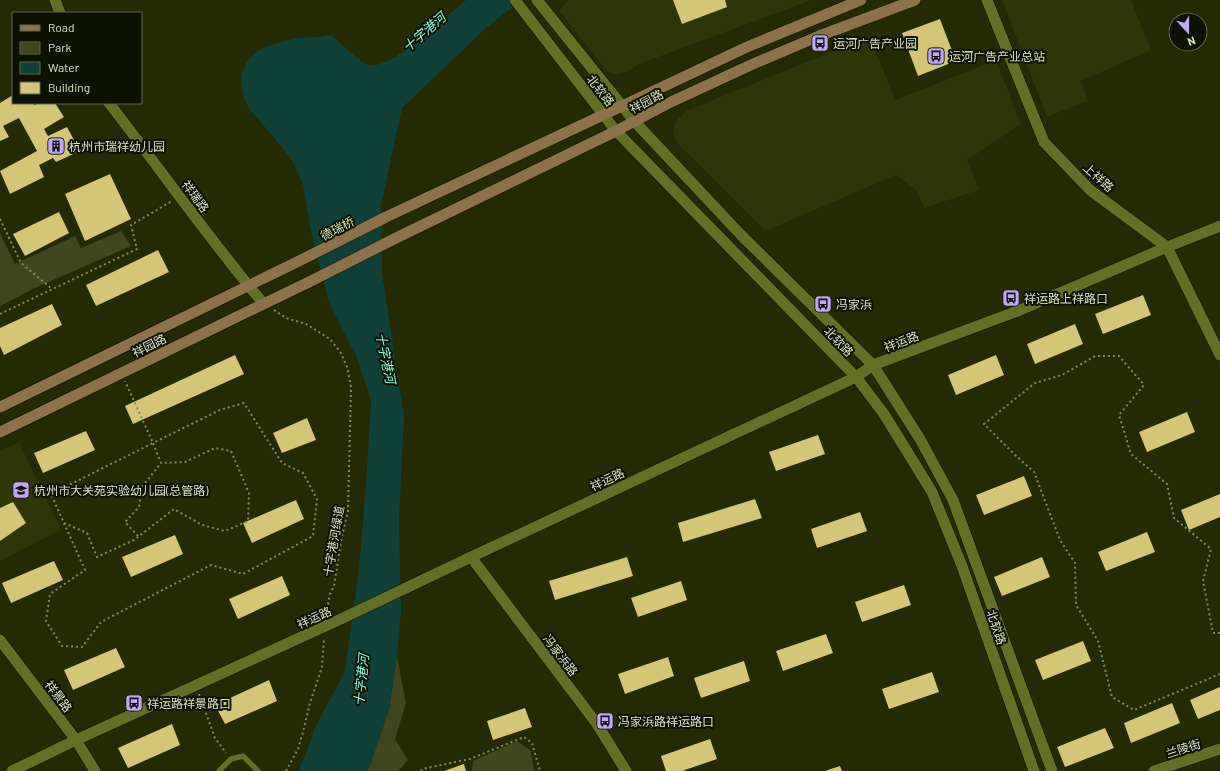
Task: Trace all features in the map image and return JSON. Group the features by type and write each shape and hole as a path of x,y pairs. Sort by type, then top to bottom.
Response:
{"main road":[{"name":"祥园路","path":"386,217 746,47 861,0"},
{"name":"祥园路","path":"0,432 309,282 616,131 671,102 753,64 819,36 915,0"},
{"name":"德瑞桥","path":"299,262 386,217"},
{"name":"祥园路","path":"0,407 299,262"}],"street":[{"path":"55,0 60,12"},
{"name":"北软路","path":"537,0 634,122 741,235 873,365 920,439 953,500 1052,771"},
{"name":"上祥路","path":"987,0 1044,142 1090,190 1167,247 1220,355"},
{"name":"北软路","path":"518,4 616,131 856,377 884,414 932,492 962,566 1034,771"},
{"name":"祥瑞路","path":"111,104 229,263 263,303"},
{"name":"祥运路","path":"12,771 76,740 410,587 856,377 873,365 1018,311 1167,247 1220,226"},
{"name":"冯家浜路","path":"471,557 597,724 626,771"},
{"name":"祥景路","path":"0,640 76,740 95,771"},
{"name":"兰陵街","path":"1154,771 1220,749"}],"lane":[{"path":"219,771 231,759 243,756 258,771"}],"path":[{"path":"0,314 136,249 131,225 180,197"},
{"path":"0,219 21,263 52,289"},
{"name":"十字港河绿道","path":"263,303 286,318 306,324 330,339 348,367 351,387 348,511 342,536 334,586 330,594 324,626 322,667 310,703 298,749 286,771"},
{"path":"1220,633 1213,633 1204,580 1211,549 1174,518 1167,484 1131,454 1119,415 1144,385 1119,356 1095,356 1062,375 1035,383 984,424 1034,472 1060,540 1075,563 1076,605 1098,641 1112,697 1134,710 1220,674"},
{"path":"121,373 161,463"},
{"path":"244,403 282,463 303,473 317,499 313,536 243,574 211,565 101,622 82,647 62,646 46,621 50,594 85,570 52,494 153,443 220,410 244,403"},
{"path":"64,523 87,533 97,557 134,540 174,509 202,525 225,530 248,520 249,494 231,450 215,448 185,462 161,463 142,487 139,507 125,522 138,536"},
{"path":"195,686 215,738 231,759"},
{"path":"421,771 470,759 524,737 532,743 540,771"}],"shaded area":[{"path":"568,0 812,0 639,64 630,71 617,75 608,72 559,11"},
{"path":"1002,0 1131,0 1151,50 1081,81 1088,101 1047,117"},
{"path":"870,36 895,100 996,60 1021,124 967,160 979,190 924,208 916,190 896,175 766,231 677,143 673,132 676,121 686,111"},
{"name":"杭州市大关苑实验幼儿园(总管路)","path":"19,442 61,530 0,561 0,451"}],"green space":[{"path":"121,231 131,246 35,288 0,306 0,233 15,264 75,236 81,248"},
{"path":"397,656 406,703 395,739 408,760 398,771 368,771 389,709"},
{"path":"517,741 531,751 534,771 472,771 473,761"}],"water":[{"name":"十字港河","path":"466,0 521,0 486,28 402,108 381,206 382,273 404,417 399,519 401,611 397,656 389,709 368,771 299,771 316,726 345,671 362,535 371,400 356,355 329,303 311,232 303,184 292,160 251,111 244,99 241,84 242,73 247,62 257,51 273,44 297,38 331,35 366,64 380,64 392,59 420,40"}],"building":[{"path":"673,0 725,0 727,7 682,24"},
{"path":"940,19 956,61 918,76 902,33"},
{"name":"杭州市瑞祥幼儿园","path":"12,96 12,104 56,104 64,117 44,129 48,136 67,127 80,151 56,162 53,158 39,165 44,177 10,194 0,171 37,151 19,118 3,126 9,137 0,141 0,103"},
{"path":"110,174 131,219 85,241 65,194"},
{"path":"59,212 69,233 25,256 13,234"},
{"path":"158,250 169,272 96,306 86,285"},
{"path":"1143,295 1151,315 1103,334 1095,314"},
{"path":"52,304 62,325 4,355 0,346 0,328"},
{"path":"1075,324 1083,344 1035,364 1027,344"},
{"path":"235,355 244,374 133,424 125,406"},
{"path":"996,355 1004,375 956,395 948,375"},
{"path":"1187,412 1195,432 1147,452 1139,432"},
{"path":"307,418 316,440 282,453 273,433"},
{"path":"86,431 95,450 43,473 34,453"},
{"path":"818,435 825,454 776,471 769,452"},
{"path":"1024,476 1032,496 984,515 976,495"},
{"path":"1220,494 1220,517 1189,530 1181,510"},
{"path":"755,499 762,518 683,542 678,523"},
{"path":"296,500 304,519 252,543 243,523"},
{"path":"13,502 26,523 0,541 0,508"},
{"path":"860,512 867,531 817,548 811,529"},
{"path":"1147,532 1155,552 1106,571 1098,552"},
{"path":"175,535 183,554 131,577 122,557"},
{"path":"627,557 633,576 555,600 549,581"},
{"path":"1042,557 1050,577 1002,596 994,577"},
{"path":"54,561 63,580 11,603 2,583"},
{"path":"282,576 290,595 238,619 229,599"},
{"path":"681,581 687,600 638,617 631,598"},
{"path":"904,585 911,605 862,622 855,602"},
{"path":"826,634 833,653 783,671 776,651"},
{"path":"1083,641 1091,661 1043,680 1035,660"},
{"path":"116,648 125,667 73,690 64,670"},
{"path":"668,657 674,676 625,694 618,674"},
{"path":"744,661 750,681 701,698 694,678"},
{"path":"932,672 939,692 889,709 882,689"},
{"path":"269,680 277,701 225,724 215,705"},
{"path":"1220,687 1220,710 1198,719 1190,700"},
{"path":"1172,703 1180,723 1131,743 1124,723"},
{"path":"525,708 532,727 493,740 487,721"},
{"path":"172,724 180,745 128,768 118,748"},
{"path":"1105,728 1114,748 1065,767 1057,747"},
{"path":"710,739 717,759 682,771 666,771 661,756"},
{"path":"464,764 466,771 444,771"},
{"path":"840,766 842,771 825,771"}],"place":[{"name":"运河广告产业园","path":"820,43"},
{"name":"运河广告产业总站","path":"936,56"},
{"name":"杭州市瑞祥幼儿园","path":"56,146"},
{"name":"祥运路上祥路口","path":"1011,298"},
{"name":"冯家浜","path":"823,304"},
{"name":"杭州市大关苑实验幼儿园(总管路)","path":"21,490"},
{"name":"祥运路祥景路口","path":"134,703"},
{"name":"冯家浜路祥运路口","path":"605,721"}]}
